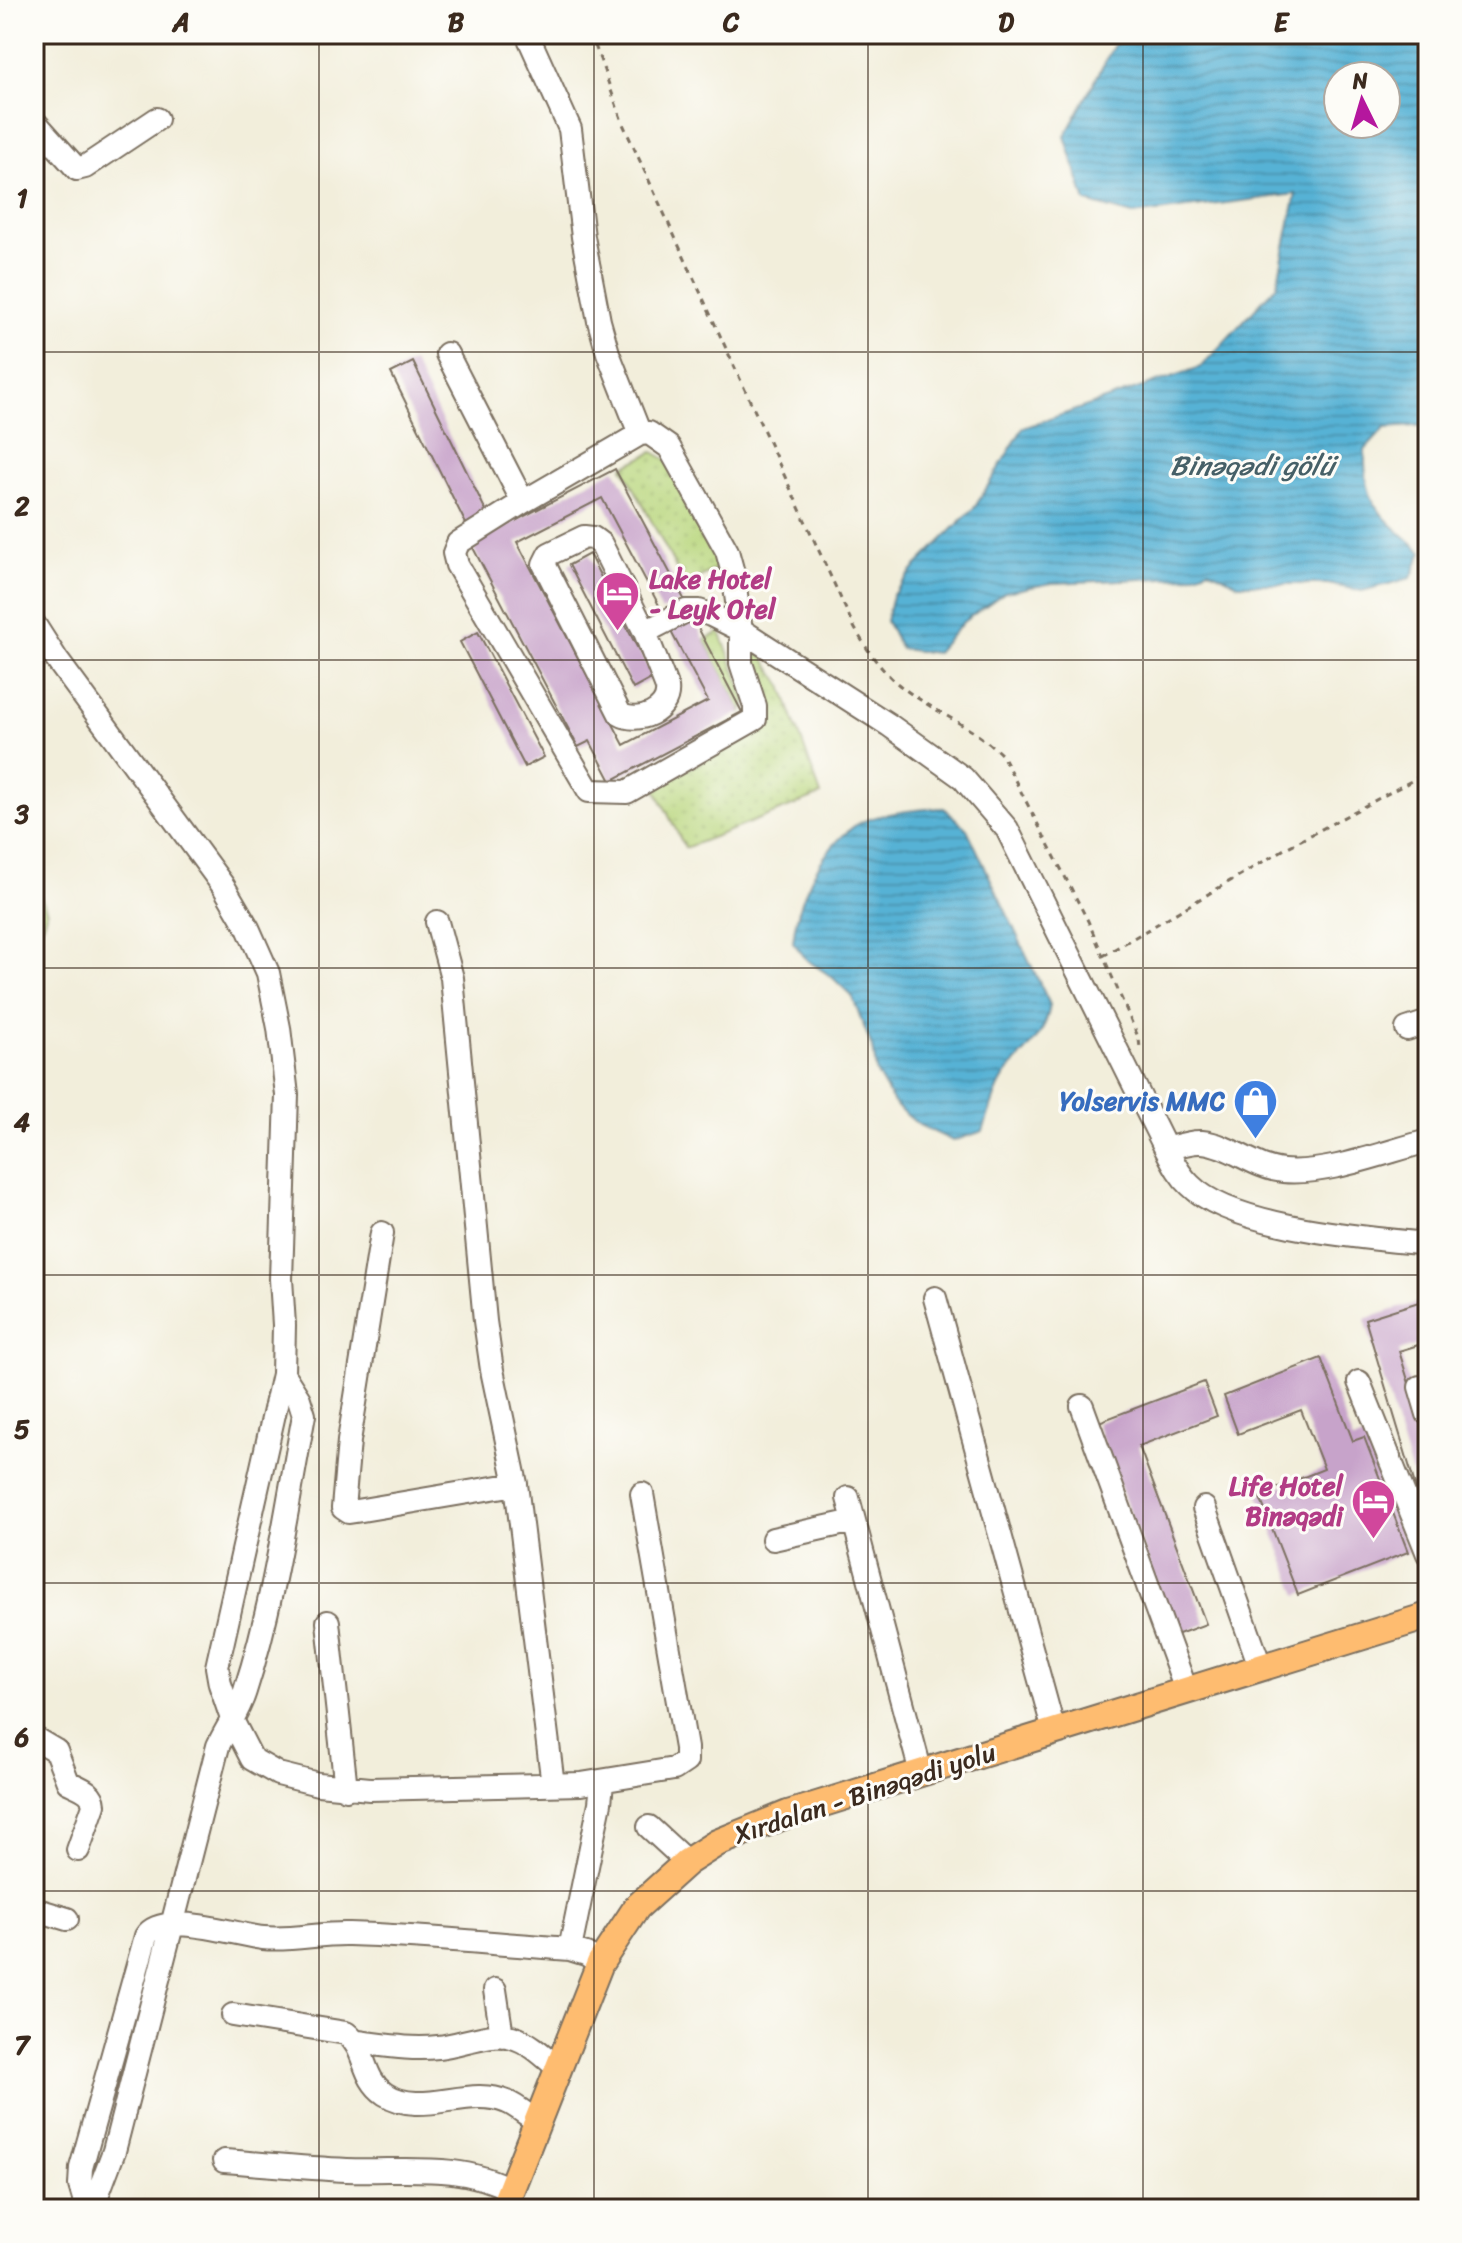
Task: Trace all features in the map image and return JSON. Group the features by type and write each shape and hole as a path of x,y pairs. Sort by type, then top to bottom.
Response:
{"main road":[{"name":"Xırdalan - Binəqədi yolu","path":"507,2200 600,1963 637,1907 687,1862 717,1843 788,1814 1428,1616"}],"street":[{"path":"527,34 570,129 583,237 599,321 608,353 640,434"},
{"path":"34,121 77,169 85,167 157,119"},
{"path":"447,354 523,502"},
{"path":"649,433 658,437 669,447 727,551 741,630 741,663 755,706 755,719 627,792 589,791 457,565 454,553 458,543 640,434 649,433"},
{"path":"584,537 593,538 601,544 645,632 668,698 663,707 639,719 629,719 620,714 549,575 544,564 549,554 584,537"},
{"path":"645,632 686,611 699,611 741,630 889,725 963,778 1007,829 1166,1149 1191,1187 1203,1196 1246,1215 1334,1234 1428,1244"},
{"path":"34,624 57,660 224,887 248,928 268,973 279,1028 287,1095 281,1279 283,1374 217,1667 233,1722 252,1759 278,1774 346,1789 602,1783 674,1769 686,1761 642,1494"},
{"path":"437,922 452,978 492,1370 516,1484 553,1785"},
{"path":"1166,1149 1202,1142 1225,1148 1267,1169 1302,1171 1428,1141"},
{"path":"382,1233 353,1413 343,1508 349,1512 516,1484"},
{"path":"935,1298 1054,1731"},
{"path":"90,2209 114,2151 218,1746 233,1722 245,1692 268,1603 304,1415 299,1399 283,1374"},
{"path":"1359,1382 1428,1554"},
{"path":"1420,1387 1428,1414"},
{"path":"1082,1406 1186,1690"},
{"path":"848,1498 921,1773"},
{"path":"1204,1508 1260,1666"},
{"path":"773,1539 854,1521"},
{"path":"328,1622 346,1789"},
{"path":"34,1738 56,1751 68,1782 94,1798 78,1850"},
{"path":"570,1949 602,1783"},
{"path":"649,1827 687,1862"},
{"path":"34,1909 67,1919"},
{"path":"172,1925 265,1939 351,1934 570,1949 600,1963"},
{"path":"495,1990 502,2036"},
{"path":"233,2015 346,2033 357,2042 409,2049 514,2037 559,2069"},
{"path":"357,2042 373,2084 399,2101 418,2103 480,2097 506,2101 538,2122"},
{"path":"224,2161 346,2170 442,2170 492,2179 507,2200"}],"path":[{"path":"591,34 623,124 860,638 868,652 898,684 989,741 1002,755 1088,921 1139,1039 1140,1053 1131,1078"},
{"path":"1103,956 1288,847 1428,772"}],"green space":[{"path":"653,452 667,460 723,565 685,585 623,467"},
{"path":"720,632 746,699 742,712 704,640"},
{"path":"750,652 763,656 782,686 821,795 685,848 655,788 773,721 749,662"},
{"path":"34,881 47,911 34,950"}],"water":[{"name":"Binəqədi gölü","path":"1120,34 1428,34 1428,425 1385,428 1365,450 1368,485 1378,509 1422,552 1411,578 1362,591 1328,584 1238,584 1209,569 1187,577 1052,583 1005,592 963,622 936,653 901,649 886,621 892,596 918,564 975,507 1023,428 1201,367 1277,285 1296,194 1133,215 1086,202 1065,136"},
{"path":"944,808 967,829 1050,1005 1039,1035 999,1086 983,1131 953,1141 919,1125 896,1106 876,1072 874,1052 852,996 807,960 793,942 799,910 811,879 829,850 853,827 884,815"}],"building":[{"path":"413,362 487,513 466,524 391,373"},
{"path":"615,469 684,599 662,611 602,498 517,542 624,745 708,701 669,628 692,616 742,712 611,781 590,741 578,747 471,544"},
{"path":"589,554 653,678 633,689 569,565"},
{"path":"478,632 544,757 525,767 460,642"},
{"path":"1428,1299 1428,1342 1399,1351 1428,1445 1428,1517 1425,1518 1365,1319"},
{"path":"1321,1358 1353,1441 1364,1437 1408,1552 1298,1595 1259,1495 1324,1469 1301,1410 1238,1434 1224,1396"},
{"path":"1204,1382 1217,1416 1139,1446 1206,1624 1176,1635 1096,1423"}],"place":[{"name":"Lake Hotel - Leyk Otel","path":"618,633"},
{"name":"Yolservis MMC","path":"1256,1140"},
{"name":"Life Hotel Binəqədi","path":"1374,1540"}]}
